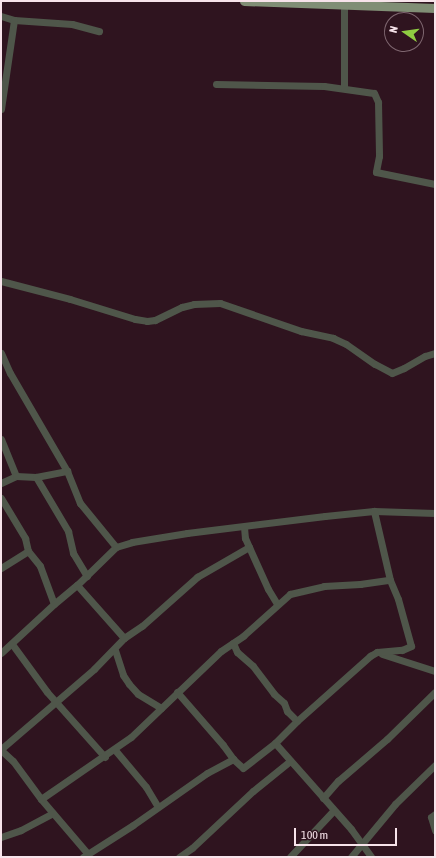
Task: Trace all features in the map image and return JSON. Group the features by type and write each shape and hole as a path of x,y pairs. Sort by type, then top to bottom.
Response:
{"main road":[{"path":"244,1 435,8"}],"street":[{"path":"344,5 344,88"},
{"path":"1,16 14,20 72,24 99,31"},
{"path":"1,109 14,20"},
{"path":"216,84 344,88 374,93 378,102 379,156 376,172 435,184"},
{"path":"1,281 70,299 134,319 147,321 155,320 182,307 194,304 220,303 301,331 333,338 346,344 375,364 392,373 425,356 435,354"},
{"path":"1,353 10,373 67,471 80,503 116,547"},
{"path":"1,439 16,476"},
{"path":"1,483 16,476 36,477 67,471"},
{"path":"36,477 68,532 73,554 87,576"},
{"path":"1,498 25,538 28,551 40,566 54,604"},
{"path":"177,692 224,746 233,759 243,768 275,743 353,670 377,652 402,650 411,646 398,600 390,580 374,511"},
{"path":"1,653 87,576 116,547 132,542 187,533 374,511 435,513"},
{"path":"244,527 245,538 268,589 277,604"},
{"path":"233,759 207,773 158,808 85,855 13,761 1,750 115,650 124,638 142,626 197,577 249,547"},
{"path":"1,568 28,551"},
{"path":"41,799 105,757 131,737 221,651 233,643 290,594 309,589 390,580"},
{"path":"77,585 124,638"},
{"path":"233,643 237,652 253,666 274,694 284,703 287,711 297,721"},
{"path":"12,644 47,692 105,757"},
{"path":"115,650 123,675 129,684 138,694 161,708"},
{"path":"377,652 435,671"},
{"path":"323,798 338,781 387,739 435,692"},
{"path":"275,743 351,829 371,857"},
{"path":"115,750 146,787 158,808"},
{"path":"179,857 192,848 253,791 290,761"},
{"path":"351,857 395,804 435,765"},
{"path":"290,857 333,810"},
{"path":"1,837 21,830 53,813"},
{"path":"435,814 431,817 435,830"}]}
